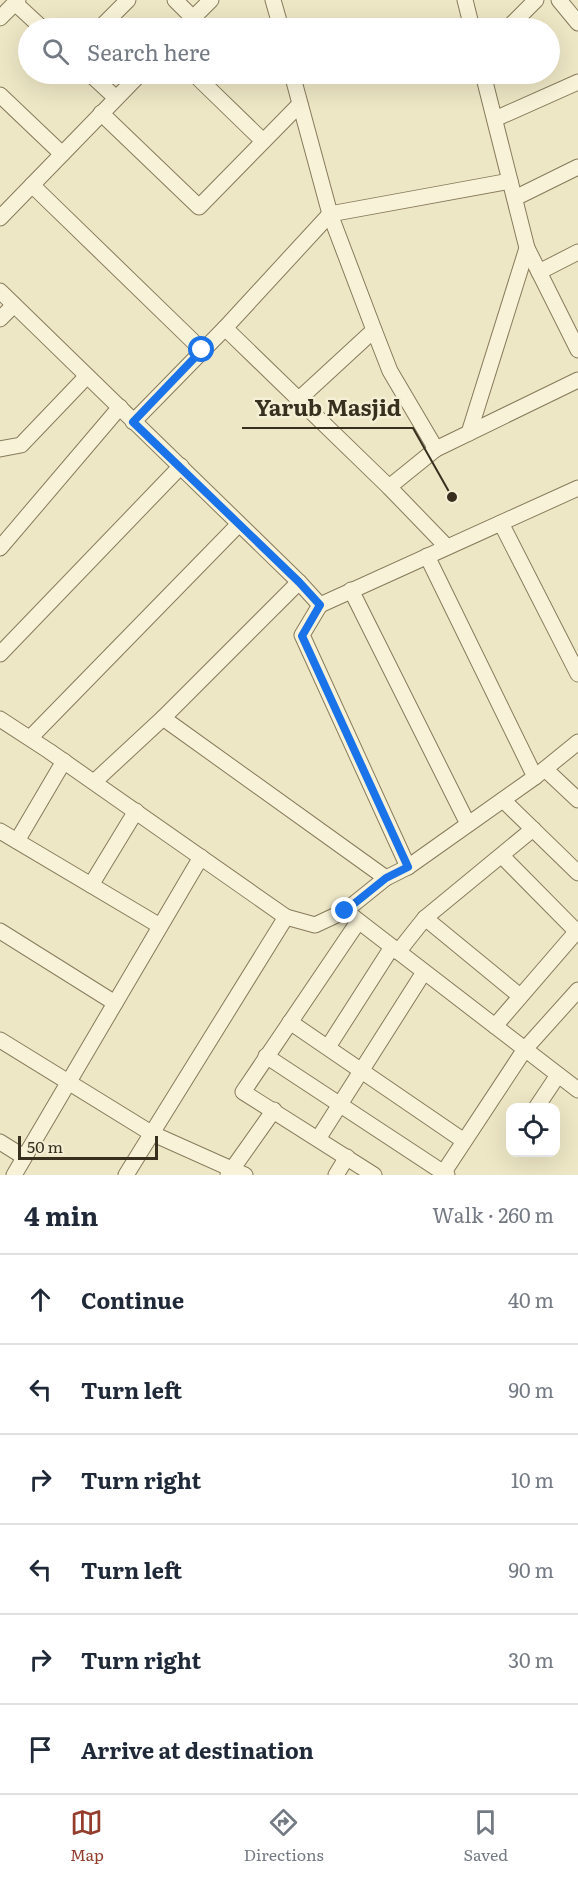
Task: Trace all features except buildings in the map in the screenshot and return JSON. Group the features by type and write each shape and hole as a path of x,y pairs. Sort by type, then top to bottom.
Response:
{"street":[{"path":"110,18 128,0"},
{"path":"175,0 185,18"},
{"path":"193,18 211,0"},
{"path":"273,0 278,18"},
{"path":"465,0 470,18"},
{"path":"518,18 536,0"},
{"path":"559,0 578,23"},
{"path":"0,18 17,2 32,18"},
{"path":"495,119 578,82"},
{"path":"101,84 116,98"},
{"path":"2,213 130,84"},
{"path":"204,84 263,141"},
{"path":"295,84 330,213 374,330 390,371 436,449"},
{"path":"486,84 527,248 572,325 578,350"},
{"path":"0,95 62,154"},
{"path":"101,113 199,207 300,104"},
{"path":"514,198 578,167"},
{"path":"133,422 225,328 330,213 510,181"},
{"path":"32,185 202,350"},
{"path":"469,433 527,248"},
{"path":"539,272 578,252"},
{"path":"0,291 181,466 320,605"},
{"path":"0,319 14,305"},
{"path":"225,328 447,547"},
{"path":"298,400 374,330"},
{"path":"0,449 21,445 87,376"},
{"path":"389,488 436,449 578,380"},
{"path":"1,546 120,408"},
{"path":"0,654 181,466"},
{"path":"408,867 302,636 320,605 501,522 576,492"},
{"path":"501,522 578,674"},
{"path":"30,738 239,524"},
{"path":"427,556 540,773 578,800"},
{"path":"94,782 164,718 299,582"},
{"path":"351,590 468,824"},
{"path":"164,718 386,878"},
{"path":"0,719 64,761 286,917 315,925 345,911 386,878 408,867 503,800 578,742"},
{"path":"17,841 64,761"},
{"path":"503,800 578,873"},
{"path":"91,885 136,811"},
{"path":"328,1047 395,950 425,918 533,829"},
{"path":"0,831 160,926"},
{"path":"495,1026 577,932 502,856"},
{"path":"14,1175 201,857"},
{"path":"345,911 578,1090"},
{"path":"126,1175 286,917"},
{"path":"425,918 520,996"},
{"path":"358,922 243,1092 375,1175"},
{"path":"0,931 115,1003"},
{"path":"318,1139 424,972"},
{"path":"266,1056 444,1174 525,1049 578,990"},
{"path":"290,1022 464,1141"},
{"path":"0,1040 151,1133 235,1173 274,1110"},
{"path":"539,1103 558,1075"},
{"path":"0,1142 24,1157"},
{"path":"336,1175 346,1157"}],"place":[{"name":"Yarub Masjid","path":"452,497"}],"route":[{"path":"202,350 133,422 181,466 320,605 302,636 408,867 386,878 345,911"}]}
